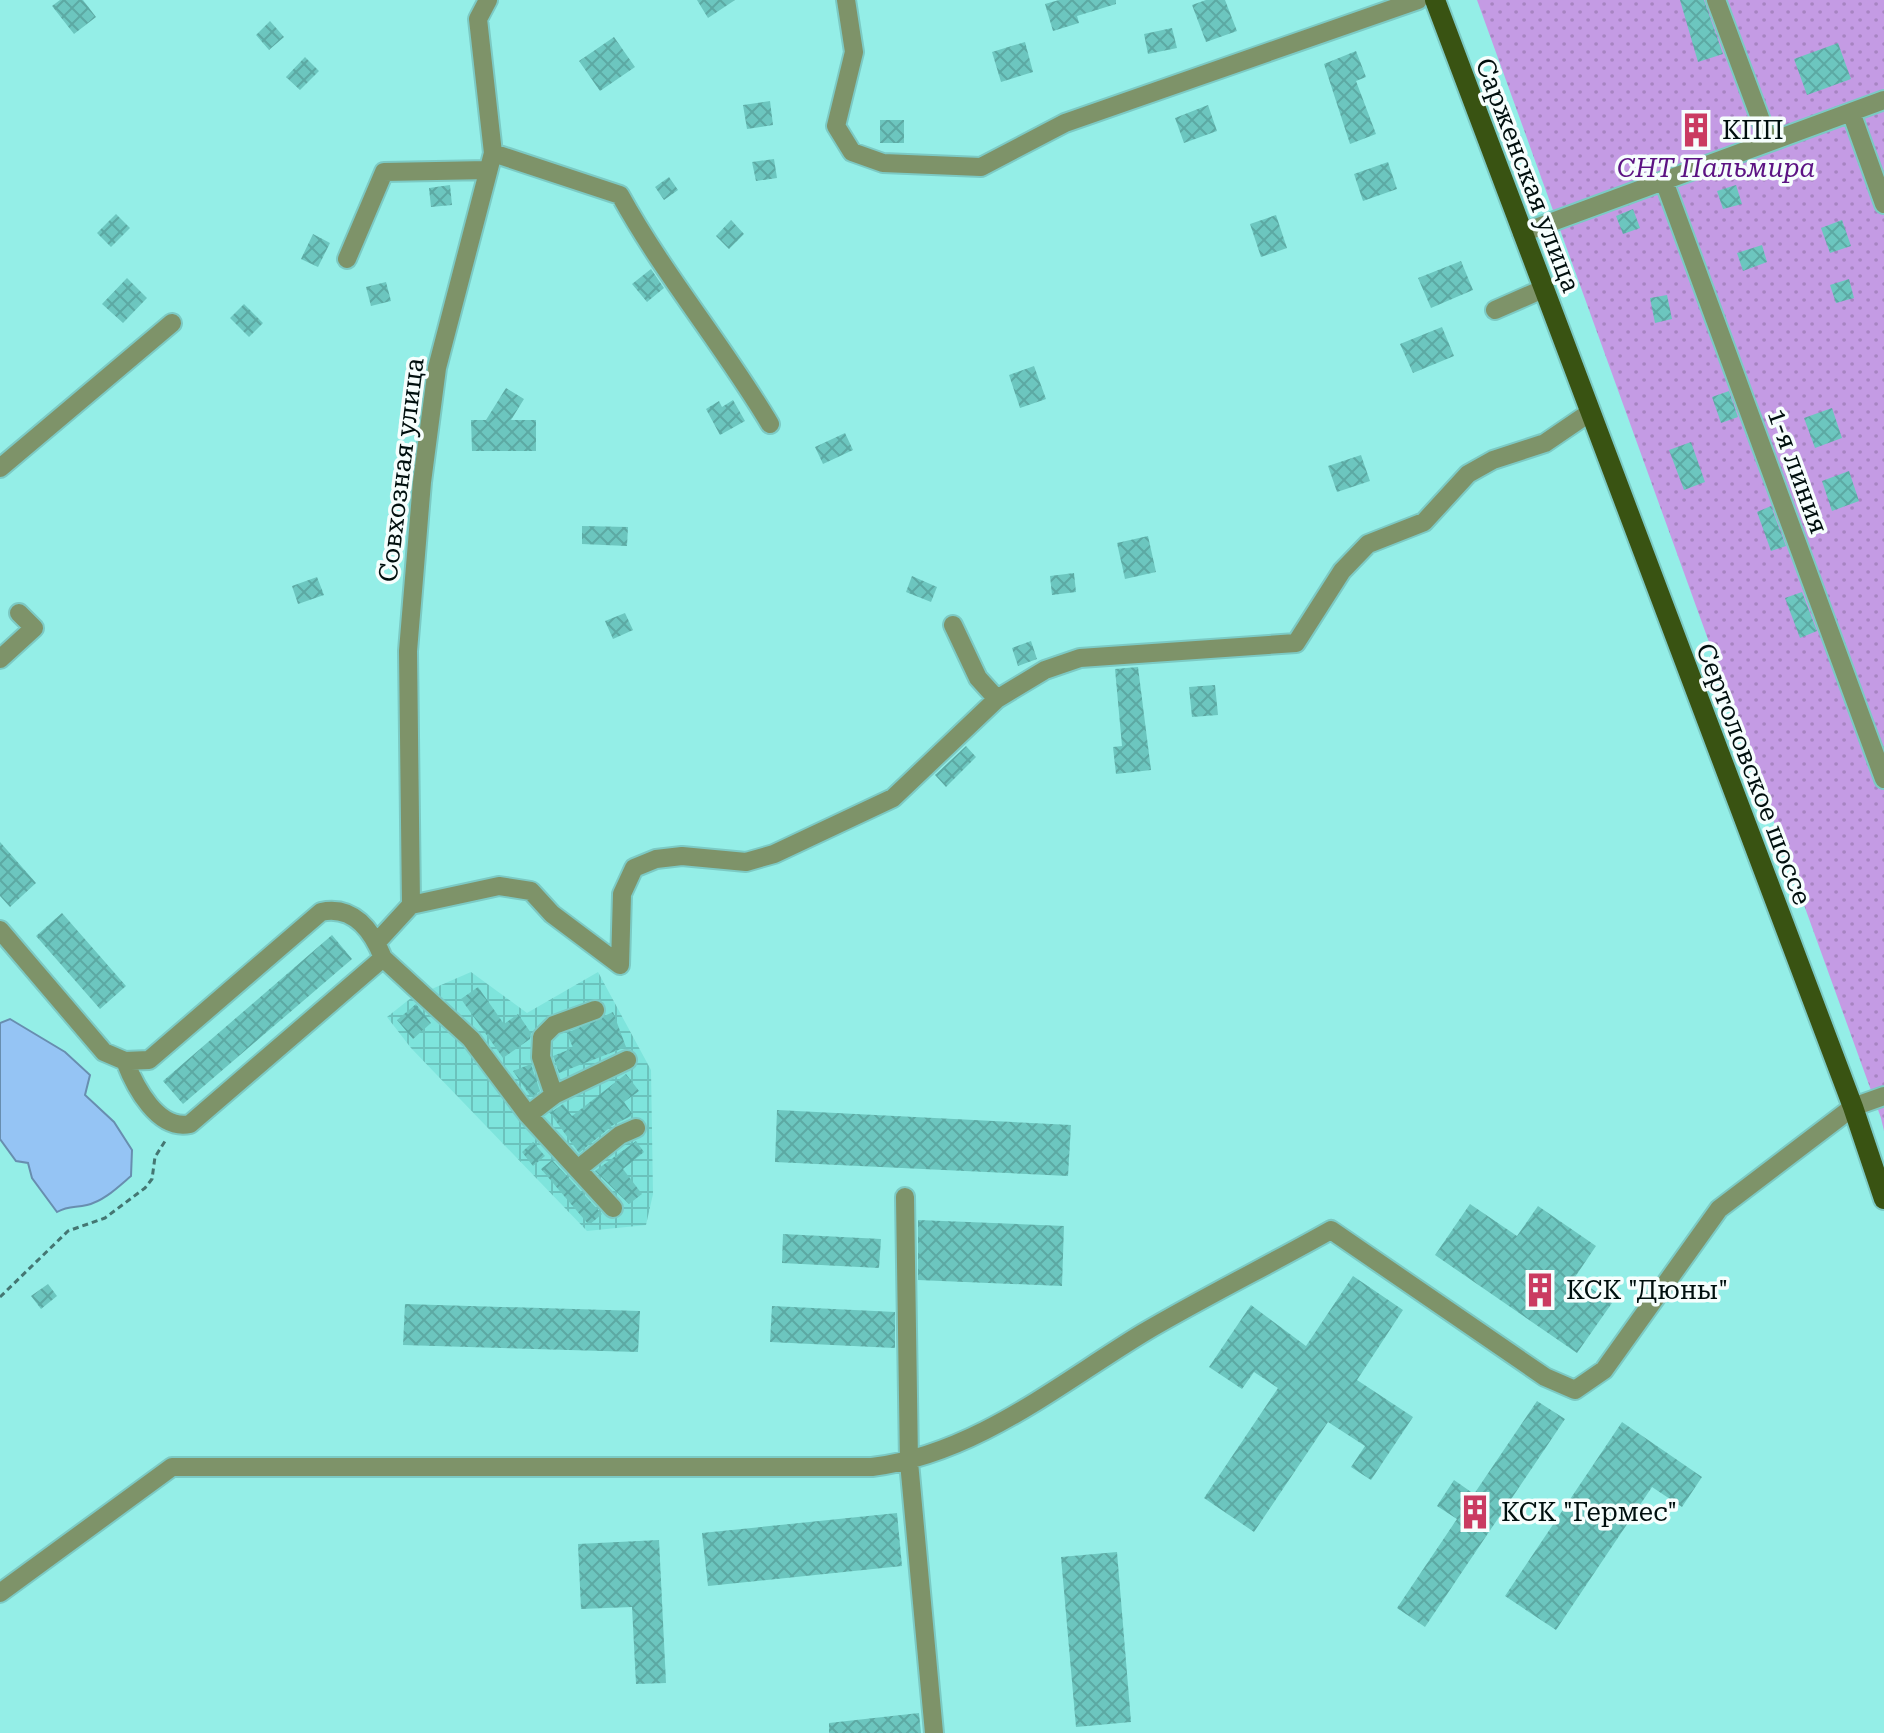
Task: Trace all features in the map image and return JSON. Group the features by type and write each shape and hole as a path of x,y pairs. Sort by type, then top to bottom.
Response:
{"main road":[{"name":"Сарженская улица","path":"1435,0 1572,368"},
{"name":"Сертоловское шоссе","path":"1572,368 1853,1107 1884,1199"}],"street":[{"name":"Совхозная улица","path":"411,905 408,651 422,482 437,368 490,161 478,19 488,0"},
{"path":"846,0 854,52 836,126 852,152 883,163 981,167 1065,123 1418,0"},
{"path":"1716,0 1769,142"},
{"path":"1522,233 1884,100"},
{"path":"1851,112 1884,204"},
{"path":"347,259 384,172 490,161 620,195 642,234 736,368 770,424"},
{"name":"1-я линия","path":"1664,181 1884,779"},
{"path":"1495,310 1543,289"},
{"path":"0,468 172,323"},
{"path":"125,1061 134,1084 167,1122 178,1127 190,1124 380,950 411,905 499,886 531,891 552,914 620,965 622,894 634,868 656,859 682,856 746,862 774,854 893,798 997,699 1045,670 1080,658 1296,643 1342,571 1368,544 1424,522 1468,474 1493,460 1545,443 1589,413"},
{"path":"0,659 34,628 19,613"},
{"path":"953,625 978,678 997,699"},
{"path":"0,930 104,1052 125,1061 149,1060 321,912 337,909 353,915 380,950 471,1039 528,1115 613,1208"},
{"path":"554,1095 541,1057 542,1037 554,1025 595,1010"},
{"path":"528,1115 554,1095 627,1060"},
{"path":"0,1593 172,1467 872,1467 909,1462 975,1438 1145,1332 1331,1230 1545,1377 1575,1390 1604,1370 1659,1288 1719,1209 1853,1107 1884,1096"},
{"path":"579,1168 620,1135 636,1128"},
{"path":"905,1197 909,1462 934,1733"}],"path":[{"path":"0,1297 68,1231 105,1218 145,1188 152,1179 162,1143 178,1127"}],"shaded area":[{"path":"471,972 527,1013 598,972 651,1070 653,1194 646,1225 587,1231 411,1048 387,1017 411,998"}],"green space":[{"name":"СНТ Пальмира","path":"1477,0 1884,0 1884,1131 1881,1118"}],"water":[{"path":"10,1019 65,1052 90,1075 85,1095 114,1122 132,1150 131,1176 99,1200 57,1212 32,1178 28,1163 16,1161 0,1139 0,1023"}],"building":[{"path":"60,0 83,0 96,17 74,34 52,6"},
{"path":"697,0 735,0 708,18"},
{"path":"1059,0 1116,0 1116,4 1077,16 1079,23 1053,31 1045,4"},
{"path":"1206,0 1225,0 1237,31 1206,42 1192,5"},
{"path":"1680,0 1704,0 1723,54 1698,62"},
{"path":"270,21 284,37 269,50 256,35"},
{"path":"1172,28 1177,48 1148,54 1144,34"},
{"path":"614,37 635,67 600,91 579,61"},
{"path":"1025,42 1033,72 1001,82 992,52"},
{"path":"1838,43 1851,79 1807,95 1794,59"},
{"path":"1356,51 1366,77 1356,81 1376,134 1350,144 1324,64"},
{"path":"305,57 319,71 300,90 286,77"},
{"path":"770,101 773,125 747,129 743,105"},
{"path":"1208,105 1217,131 1184,143 1175,118"},
{"name":"КПП","path":"1688,119 1706,122 1704,141 1685,138"},
{"path":"880,120 904,120 904,143 880,143"},
{"path":"774,159 777,178 756,181 752,162"},
{"path":"1388,162 1397,189 1363,201 1354,174"},
{"path":"669,177 678,190 664,200 655,187"},
{"path":"450,185 452,205 431,207 429,188"},
{"path":"1736,185 1742,204 1723,209 1717,191"},
{"path":"1633,209 1640,228 1623,234 1616,216"},
{"path":"116,214 130,228 111,247 97,233"},
{"path":"1276,215 1287,248 1261,257 1250,224"},
{"path":"731,220 744,234 729,249 716,236"},
{"path":"1842,220 1851,246 1830,253 1821,228"},
{"path":"313,234 330,243 318,267 301,259"},
{"path":"1762,245 1767,262 1743,271 1737,253"},
{"path":"1461,261 1473,290 1431,308 1418,278"},
{"path":"651,269 664,288 647,302 632,284"},
{"path":"127,278 147,298 123,323 102,304"},
{"path":"1849,279 1854,298 1836,303 1830,285"},
{"path":"386,282 391,301 371,306 366,287"},
{"path":"1667,295 1672,319 1655,323 1650,298"},
{"path":"244,304 263,323 249,337 230,318"},
{"path":"1442,327 1454,356 1413,373 1400,344"},
{"path":"1034,366 1046,399 1020,408 1009,375"},
{"path":"506,388 524,399 511,420 536,420 536,451 472,451 471,420 486,420"},
{"path":"1729,391 1738,417 1721,423 1712,397"},
{"path":"733,400 745,421 720,435 706,409 719,401 722,407"},
{"path":"1832,408 1842,438 1815,448 1804,418"},
{"path":"845,433 853,450 823,464 815,447"},
{"path":"1691,442 1705,482 1684,490 1669,450"},
{"path":"1361,455 1370,481 1337,492 1328,466"},
{"path":"1849,471 1859,501 1832,511 1822,481"},
{"path":"1771,506 1786,546 1771,551 1757,512"},
{"path":"582,526 628,527 627,546 582,544"},
{"path":"1148,536 1156,572 1125,579 1117,543"},
{"path":"1074,573 1076,592 1052,595 1050,576"},
{"path":"912,576 937,587 931,602 906,592"},
{"path":"317,577 324,595 298,604 292,586"},
{"path":"1802,592 1817,631 1800,638 1785,598"},
{"path":"625,613 633,630 613,639 605,621"},
{"path":"1031,641 1037,659 1018,666 1012,648"},
{"path":"1138,667 1151,770 1116,774 1113,747 1122,746 1115,669"},
{"path":"1215,685 1218,715 1192,717 1189,687"},
{"path":"966,746 976,757 946,787 935,775"},
{"path":"0,842 36,883 10,907 0,896"},
{"path":"62,913 126,986 100,1009 36,936"},
{"path":"332,935 352,959 183,1104 163,1081"},
{"path":"478,987 504,1024 518,1014 531,1033 530,1039 503,1058 461,999"},
{"path":"416,1004 431,1023 413,1039 397,1020"},
{"path":"613,1012 626,1047 559,1073 553,1056 573,1048 567,1033"},
{"path":"531,1064 540,1091 531,1097 513,1071"},
{"path":"626,1074 639,1091 624,1102 633,1115 613,1125 579,1153 550,1113 563,1104 572,1116"},
{"path":"777,1110 1071,1125 1068,1176 775,1162"},
{"path":"636,1141 644,1152 623,1169 642,1194 629,1204 595,1171"},
{"path":"533,1142 545,1156 533,1166 522,1152"},
{"path":"552,1160 602,1214 589,1225 541,1169"},
{"name":"КСК \"Дюны\"","path":"1470,1204 1517,1236 1538,1206 1596,1246 1575,1277 1612,1303 1577,1353 1435,1255"},
{"path":"918,1220 1064,1226 1062,1286 918,1280"},
{"path":"783,1234 881,1239 879,1268 782,1263"},
{"path":"1353,1276 1403,1310 1357,1380 1413,1417 1371,1480 1351,1467 1365,1446 1328,1422 1254,1532 1204,1498 1278,1388 1254,1372 1242,1389 1209,1367 1251,1305 1306,1346"},
{"path":"48,1284 57,1296 41,1309 31,1296"},
{"path":"405,1304 640,1311 638,1352 403,1345"},
{"path":"772,1306 895,1312 895,1348 770,1342"},
{"name":"КСК \"Гермес\"","path":"1537,1401 1565,1419 1425,1627 1397,1608 1457,1519 1437,1506 1454,1480 1474,1494"},
{"path":"1622,1422 1702,1477 1682,1507 1652,1487 1556,1630 1505,1596"},
{"path":"897,1513 902,1566 708,1586 702,1533"},
{"path":"659,1540 666,1683 636,1684 632,1607 581,1609 578,1544"},
{"path":"1117,1552 1131,1722 1076,1727 1061,1557"},
{"path":"919,1713 921,1733 829,1733 829,1723"}],"place":[{"name":"КПП","path":"1696,130"},
{"name":"КСК \"Дюны\"","path":"1540,1290"},
{"name":"КСК \"Гермес\"","path":"1475,1512"}]}
